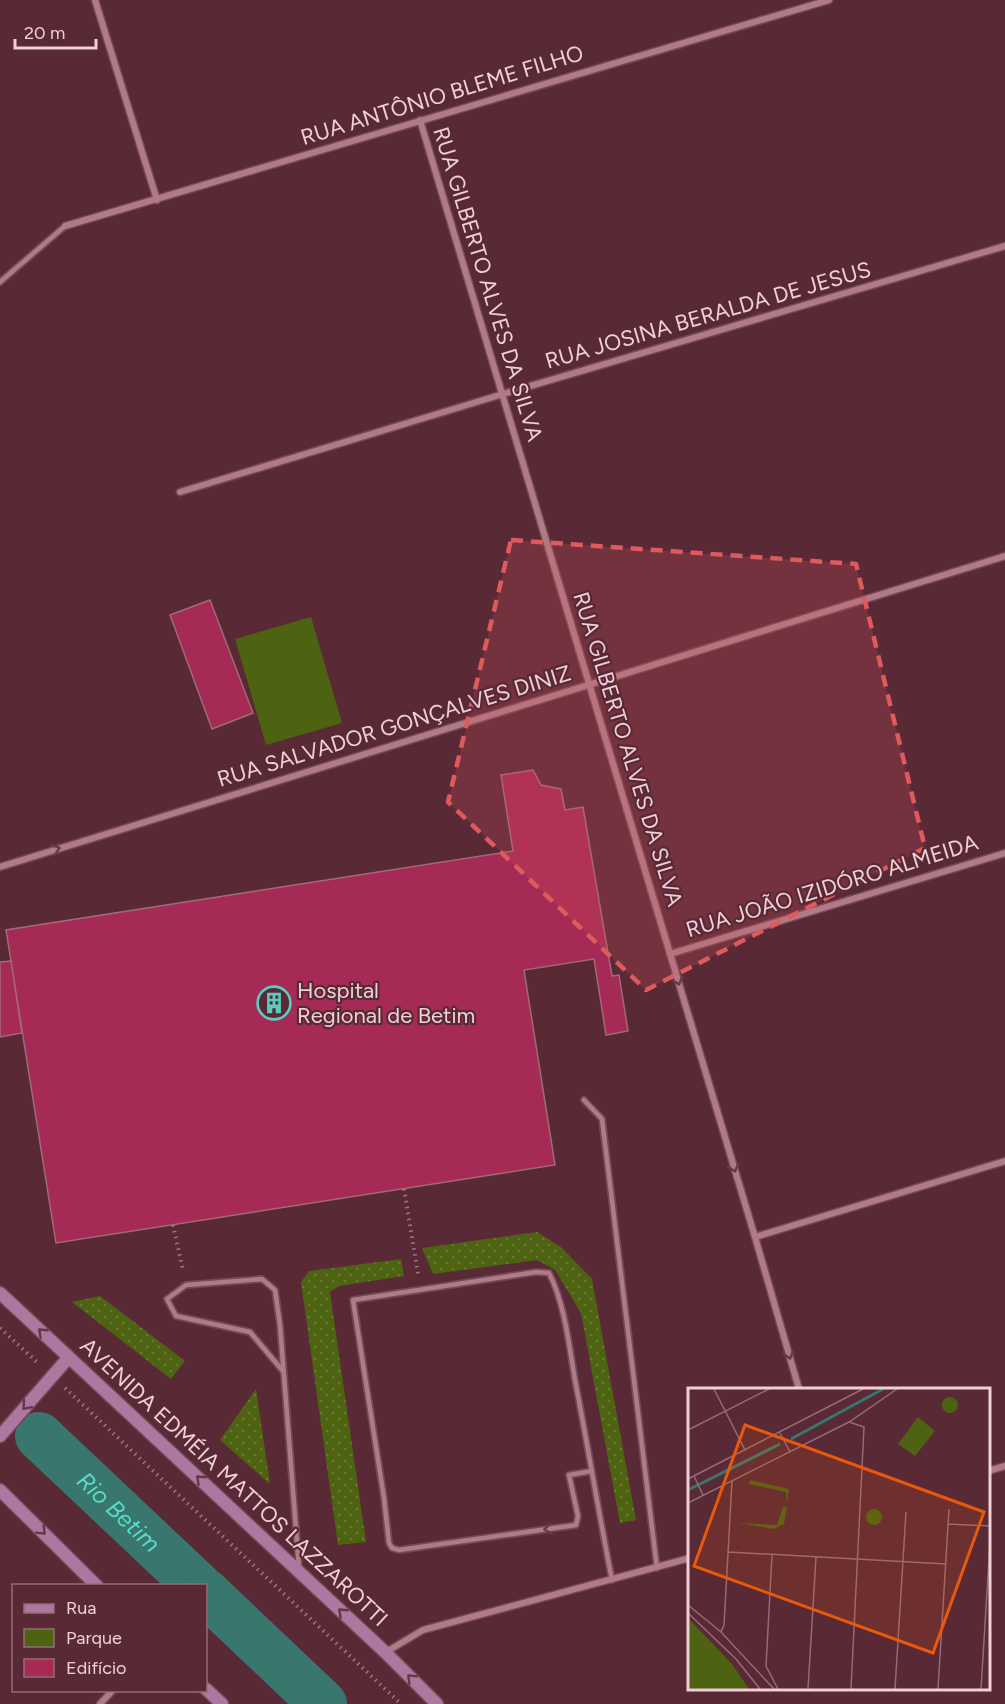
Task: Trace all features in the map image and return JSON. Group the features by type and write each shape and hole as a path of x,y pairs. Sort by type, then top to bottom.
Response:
{"main road":[{"name":"AVENIDA EDMÉIA MATTOS LAZZAROTTI","path":"0,1293 385,1652 437,1704"},
{"path":"0,1436 69,1356"},
{"path":"0,1490 95,1584"},
{"path":"207,1690 222,1704"}],"street":[{"path":"95,0 157,200"},
{"name":"RUA ANTÔNIO BLEME FILHO","path":"65,226 829,0"},
{"name":"RUA GILBERTO ALVES DA SILVA","path":"420,120 799,1388"},
{"name":"RUA JOSINA BERALDA DE JESUS","path":"180,492 502,394 1005,246"},
{"name":"RUA SALVADOR GONÇALVES DINIZ","path":"0,867 1005,556"},
{"name":"RUA JOÃO IZIDÓRO ALMEIDA","path":"670,954 1005,853"},
{"path":"755,1237 1005,1161"},
{"path":"990,1470 1005,1466"},
{"path":"385,1652 423,1630 688,1559"},
{"path":"100,1704 110,1692"}],"lane":[{"path":"0,282 65,226"},
{"path":"584,1100 602,1119 657,1568"},
{"path":"592,1472 569,1475 578,1516 576,1525 399,1550 392,1548 389,1543 353,1300 536,1272 549,1273 555,1286 566,1330 612,1580"},
{"path":"283,1371 250,1332 176,1316 167,1299 186,1285 262,1279 275,1290 283,1371 299,1572"}],"path":[{"path":"404,1189 421,1289"},
{"path":"173,1225 186,1285"},
{"path":"0,1328 401,1704"}],"highlighted area":[{"path":"511,540 856,564 925,848 646,990 448,802"}],"green space":[{"path":"311,617 342,723 266,745 235,639"},
{"path":"537,1232 561,1247 592,1279 636,1520 620,1523 581,1313 555,1270 537,1260 433,1274 422,1248"},
{"path":"401,1259 404,1276 339,1286 330,1292 366,1542 338,1545 301,1282 309,1271"},
{"path":"100,1296 185,1361 171,1379 72,1302"},
{"path":"256,1389 270,1484 220,1440"}],"building":[{"path":"210,600 253,713 212,729 170,615"},
{"name":"Hospital Regional de Betim","path":"533,770 541,785 561,789 565,810 583,807 612,976 619,975 628,1031 606,1035 594,959 524,970 555,1165 56,1243 6,930 513,851 501,775"},
{"path":"11,961 22,1033 0,1037 0,962"}],"waterway":[{"name":"Rio Betim","path":"39,1436 196,1584"},
{"name":"Rio Betim","path":"207,1594 323,1704"}],"place":[{"name":"Hospital Regional de Betim","path":"274,1003"}]}
